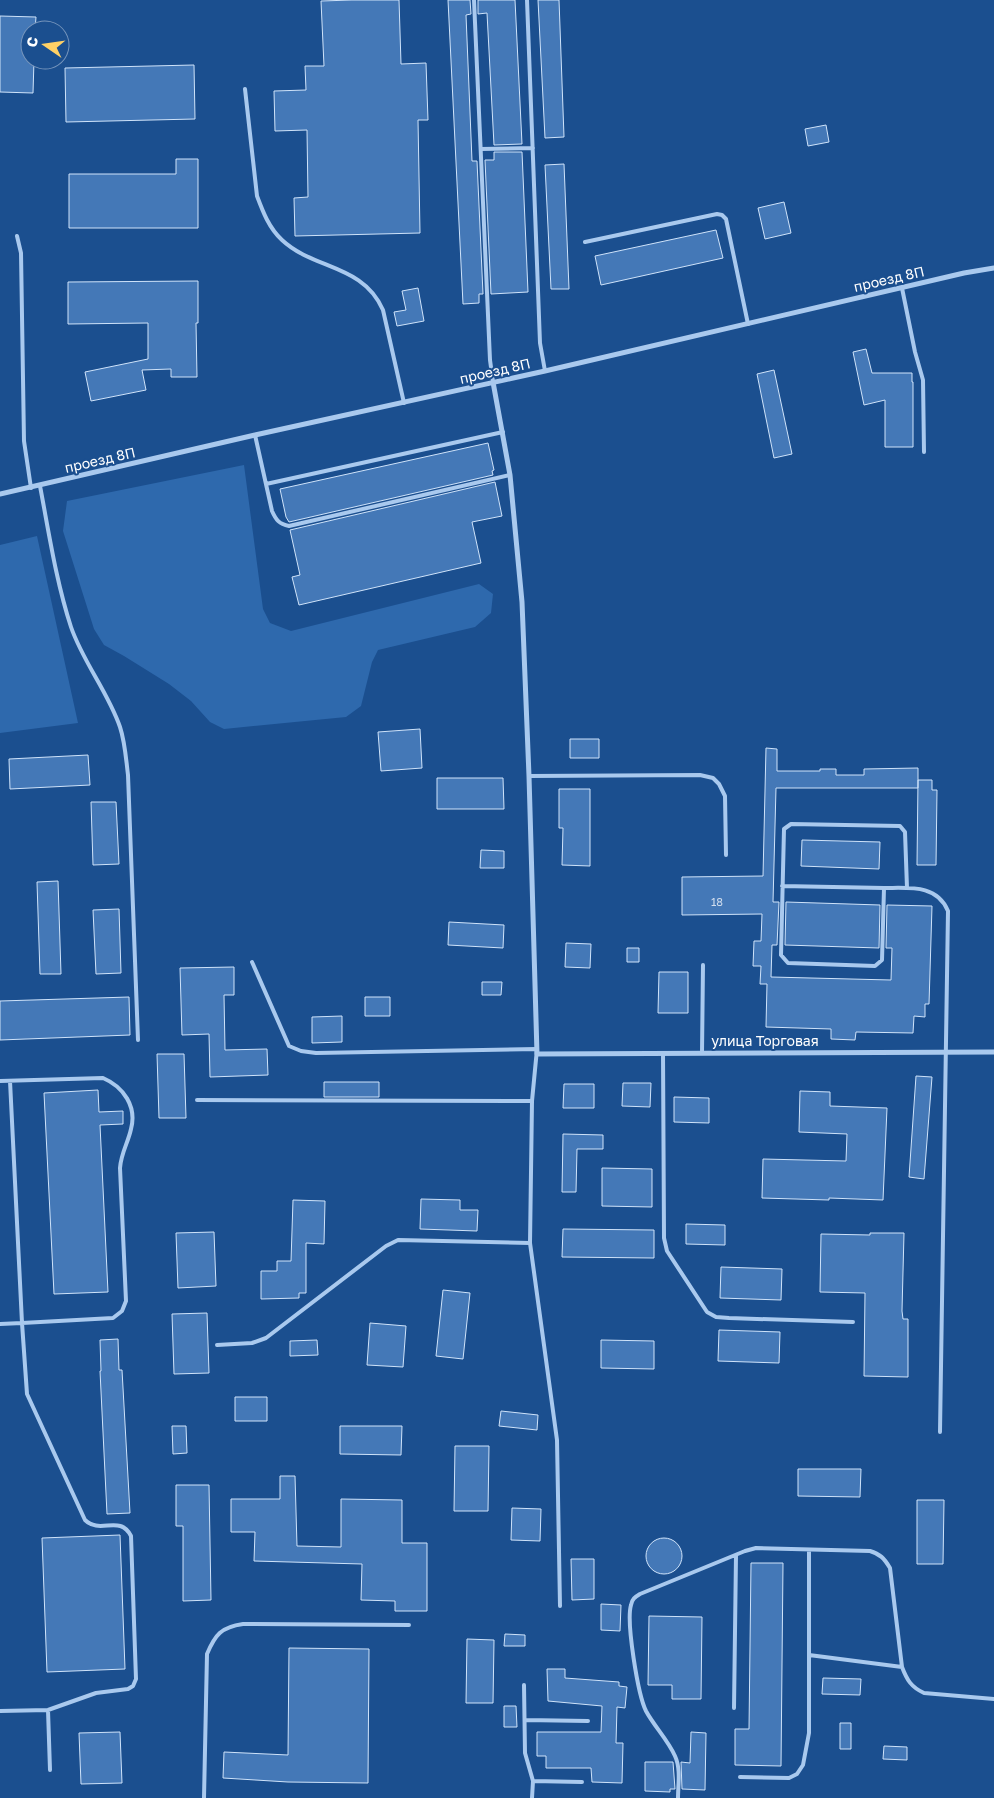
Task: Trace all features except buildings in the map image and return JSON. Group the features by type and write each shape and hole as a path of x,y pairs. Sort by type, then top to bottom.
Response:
{"street":[{"name":"проезд 8П","path":"0,494 994,268"},
{"path":"494,382 510,475 522,602 537,1051"},
{"name":"улица Торговая","path":"537,1051 663,1053 994,1052"}],"lane":[{"path":"474,0 490,360 494,382"},
{"path":"527,0 540,343 544,371"},
{"path":"246,89 257,196 272,230 282,240 304,254 355,278 369,287 378,298 383,310 404,403"},
{"path":"481,150 532,148"},
{"path":"585,242 717,214 722,215 726,219 748,324"},
{"path":"17,236 21,253 24,442 31,488"},
{"path":"902,288 915,352 923,380 924,452"},
{"path":"266,484 503,432"},
{"path":"255,435 272,510 276,520 289,526 510,475"},
{"path":"40,486 59,581 71,628 116,718 125,748 128,775 138,1040"},
{"path":"529,776 700,775 713,778 719,784 725,796 726,855"},
{"path":"884,888 882,960 875,966 788,963 781,955 784,829 791,824 900,826 905,832 907,888"},
{"path":"782,886 907,888 924,890 936,894 944,901 948,911 940,1432"},
{"path":"252,962 289,1046 300,1051 316,1053 537,1051 532,1101 530,1243 557,1440 560,1606"},
{"path":"702,965 702,1053"},
{"path":"663,1053 664,1238 667,1251 707,1312 716,1317 729,1318 853,1322"},
{"path":"0,1081 103,1078 114,1082 123,1090 131,1108 132,1120 131,1129 121,1157 120,1168 126,1301 122,1311 113,1318 0,1324"},
{"path":"0,1711 48,1710 96,1693 128,1689 133,1686 136,1679 131,1536 128,1528 122,1525 95,1526 85,1520 27,1394 10,1081"},
{"path":"197,1100 532,1101"},
{"path":"217,1345 252,1343 266,1338 386,1246 398,1240 530,1243"},
{"path":"678,1798 678,1773 675,1756 647,1711 642,1698 630,1625 631,1605 633,1599 640,1594 736,1554 756,1548 870,1551 878,1553 885,1559 890,1568 902,1667 906,1680 914,1688 924,1693 994,1699"},
{"path":"740,1776 789,1778 797,1774 803,1765 809,1733 809,1550"},
{"path":"734,1708 736,1554"},
{"path":"204,1798 207,1654 220,1632 228,1626 243,1624 409,1625"},
{"path":"809,1655 902,1667"},
{"path":"524,1685 525,1753 533,1781 532,1798"},
{"path":"48,1710 50,1770"},
{"path":"524,1720 588,1720"},
{"path":"533,1781 582,1782"}],"shaded area":[{"path":"244,465 263,609 270,623 291,631 479,584 493,594 491,613 475,627 378,650 372,662 361,706 346,717 224,729 210,722 191,701 169,684 104,645 94,629 63,531 67,501"},
{"path":"37,536 78,723 0,733 0,545"}]}
